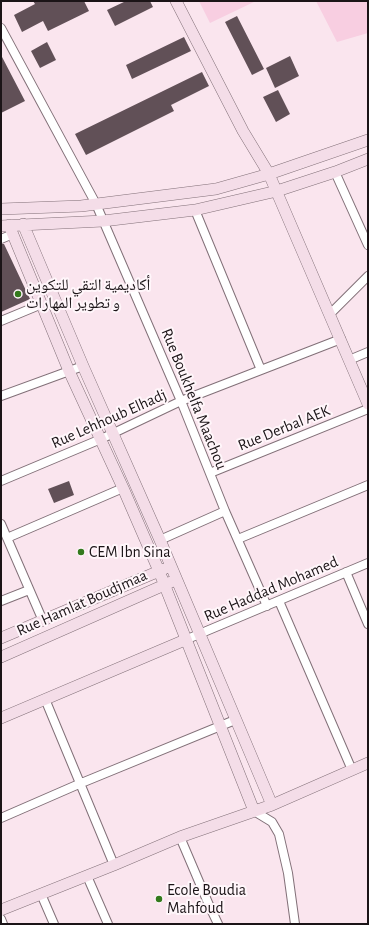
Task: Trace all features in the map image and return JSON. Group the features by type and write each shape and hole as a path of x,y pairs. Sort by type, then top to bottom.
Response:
{"street":[{"path":"176,1 243,131 269,174 350,360 367,403"},
{"name":"Rue Boukhelfa Maachou","path":"1,28 104,221 181,401 225,511 267,606"},
{"path":"1,209 82,206 216,189 269,174 368,140"},
{"path":"1,239 8,228 23,224 104,221 195,210 277,191 335,172 368,159"},
{"path":"335,172 368,245"},
{"path":"195,210 261,370"},
{"path":"23,224 83,366 160,540 272,805 272,822 278,834 288,873 295,924"},
{"path":"8,228 42,304 69,372 123,488 159,571 219,726 254,811 272,822"},
{"path":"330,314 368,276"},
{"path":"1,321 42,304"},
{"name":"Rue Lehhoub Elhadj","path":"1,481 101,440 181,401 341,339"},
{"path":"350,360 368,352"},
{"path":"1,396 83,366"},
{"name":"Rue Derbal AEK","path":"210,473 367,403"},
{"path":"238,539 368,485"},
{"path":"7,538 123,488"},
{"path":"160,540 225,511"},
{"path":"1,524 43,621"},
{"name":"Rue Haddad Mohamed","path":"185,640 368,563"},
{"name":"Rue Hamlat Boudjmaa","path":"1,638 170,566"},
{"path":"346,572 368,624"},
{"name":"Rue Hamlat Boudjmaa","path":"1,657 176,580"},
{"path":"1,601 29,590"},
{"path":"279,601 352,770"},
{"path":"1,718 185,640"},
{"path":"45,699 79,784 114,865"},
{"path":"1,818 79,784 235,720"},
{"path":"1,910 180,837 272,805 368,763"},
{"path":"180,837 218,924"},
{"path":"86,876 108,924"},
{"path":"41,894 54,924"},
{"path":"1,919 3,924"}],"shaded area":[{"path":"199,1 256,1 210,23"},
{"path":"316,1 368,1 368,33 337,42"}],"building":[{"path":"33,1 84,1 89,11 48,31 43,21 22,32 14,15 35,4"},
{"path":"126,1 150,1 153,7 115,26 107,10"},
{"path":"237,16 264,69 252,75 225,22"},
{"path":"184,37 191,51 132,79 126,65"},
{"path":"47,42 56,60 40,68 31,51"},
{"path":"1,55 25,101 1,113"},
{"path":"290,56 299,76 275,88 266,68"},
{"path":"202,72 209,86 171,105 174,111 86,155 75,134"},
{"path":"278,90 290,114 276,122 263,97"},
{"path":"1,244 4,244 30,299 1,312"},
{"path":"69,481 74,495 54,503 48,489"}],"place":[{"name":"أكاديمية التقي للتكوين و تطوير المهارات","path":"18,294"},
{"name":"CEM Ibn Sina","path":"81,552"},
{"name":"Ecole Boudia Mahfoud","path":"159,899"}]}
